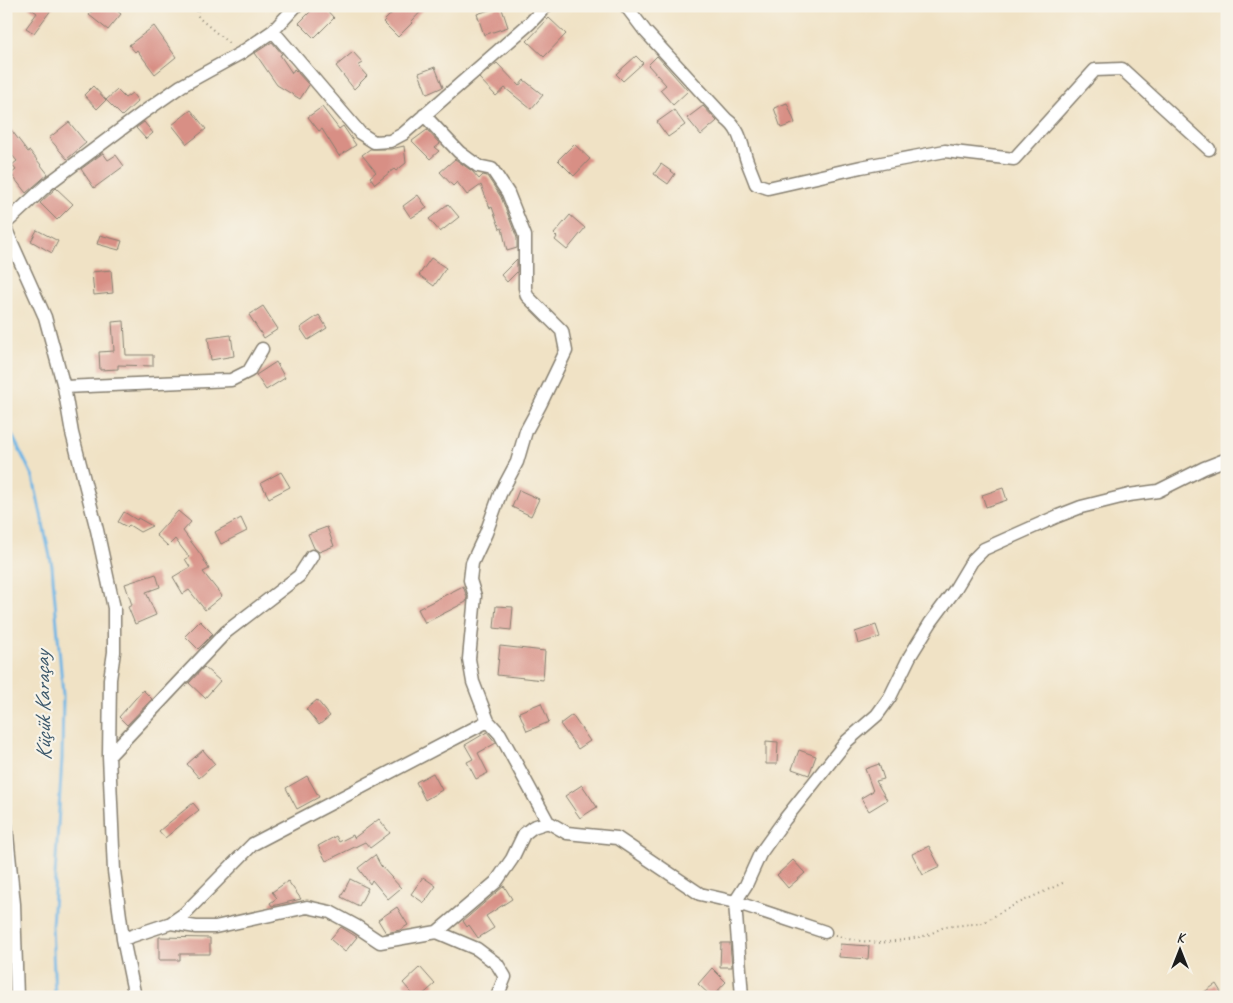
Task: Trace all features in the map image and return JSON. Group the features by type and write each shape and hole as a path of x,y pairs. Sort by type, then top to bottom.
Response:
{"street":[{"path":"6,223 48,184 144,112 181,86 241,53 273,31 296,6"},
{"path":"273,31 360,133 374,142 390,141 403,134 530,23 546,6"},
{"path":"626,6 645,31 726,119 733,124 740,135 746,160 756,184 768,188 861,167 945,151 1014,159 1094,70 1122,70 1209,149"},
{"path":"424,115 459,152 478,166 492,169 508,193 525,236 524,288 528,296 562,331 566,351 526,431 517,462 500,494 486,533 472,562 470,580 475,596 469,659 473,682 488,721 500,734 548,822 567,833 617,838 700,894 735,902 825,932"},
{"path":"6,230 45,317 64,386 72,433 97,530 114,608 114,652 110,679 109,756 114,871 123,939 135,997"},
{"path":"64,386 231,380 249,371 262,349"},
{"path":"742,997 735,902 746,885 760,854 785,819 847,741 877,715 890,697 910,656 972,561 984,548 1081,508 1128,495 1158,491 1204,468 1227,459"},
{"path":"109,756 226,632 299,576 312,556"},
{"path":"123,939 171,923 184,914 253,844 488,721"},
{"path":"171,923 196,927 215,927 307,907 330,912 380,942 437,932 496,882 512,859 524,834 534,826 548,822"},
{"path":"6,825 14,904 17,997"},
{"path":"437,932 477,949 497,964 505,977 497,997"}],"path":[{"path":"198,6 197,14 199,18 241,53"},
{"path":"825,932 852,940 879,943 904,940 928,935 944,927 983,923 1006,909 1065,882"}],"building":[{"path":"27,6 54,6 34,33 26,28 37,13"},
{"path":"96,6 111,6 121,14 108,30 89,15"},
{"path":"316,6 323,6 334,18 314,38 299,23"},
{"path":"399,6 426,6 398,37 383,22"},
{"path":"501,6 508,27 484,35 477,14"},
{"path":"549,18 566,34 544,57 527,41"},
{"path":"154,26 176,57 155,74 137,50 135,52 129,45"},
{"path":"272,42 282,54 280,55 292,73 294,69 309,85 300,99 277,85 255,53"},
{"path":"353,52 363,63 358,66 367,76 354,89 336,66"},
{"path":"636,56 643,63 623,81 616,74"},
{"path":"657,56 688,91 673,105 660,90 666,85 648,65"},
{"path":"497,63 519,86 524,80 543,95 531,109 505,88 496,96 479,78"},
{"path":"435,67 443,87 427,94 419,73"},
{"path":"93,86 106,100 97,109 84,95"},
{"path":"117,90 125,98 132,93 138,101 122,116 106,100"},
{"path":"787,103 795,123 781,128 774,108"},
{"path":"703,106 717,121 701,135 687,118"},
{"path":"322,107 339,129 343,126 356,145 339,156 322,129 319,131 308,117"},
{"path":"191,110 206,129 187,144 172,125"},
{"path":"674,110 685,125 668,137 657,122"},
{"path":"69,122 86,143 67,159 49,138"},
{"path":"144,122 153,133 146,139 136,128"},
{"path":"6,123 48,174 26,193 11,174 16,170 12,165 17,161 6,148"},
{"path":"427,130 440,144 435,148 439,151 430,159 412,141"},
{"path":"574,144 590,159 574,176 558,160"},
{"path":"404,146 406,163 396,171 394,169 375,184 370,177 376,172 362,155 370,149 391,149"},
{"path":"103,153 108,160 116,155 124,166 94,188 81,169"},
{"path":"455,159 472,171 479,179 483,175 487,176 501,197 517,238 517,248 507,251 502,228 500,229 481,185 467,195 457,182 453,186 440,172"},
{"path":"661,164 675,174 668,184 654,174"},
{"path":"56,188 73,204 57,220 40,203"},
{"path":"418,195 427,208 411,218 403,206"},
{"path":"448,204 459,217 440,232 429,219"},
{"path":"570,215 585,228 567,250 555,240 557,237 554,234"},
{"path":"37,230 58,241 52,253 31,241"},
{"path":"100,235 122,241 119,250 97,244"},
{"path":"431,258 446,268 434,286 419,275"},
{"path":"517,259 517,272 507,282 501,275"},
{"path":"111,270 113,293 94,295 92,272"},
{"path":"263,306 278,329 264,338 249,315"},
{"path":"319,315 327,328 308,340 300,328"},
{"path":"124,321 126,355 153,355 153,366 118,365 118,369 100,370 99,352 114,351 112,322"},
{"path":"231,335 234,356 211,360 208,338"},
{"path":"276,362 285,378 266,390 256,375"},
{"path":"281,472 290,487 269,498 261,483"},
{"path":"1003,488 1007,500 986,507 982,495"},
{"path":"519,490 539,499 531,516 512,507"},
{"path":"178,511 191,522 183,531 209,569 203,572 222,596 205,610 189,590 183,594 173,577 190,567 185,559 189,557 175,539 168,546 156,535"},
{"path":"124,512 152,526 140,532 129,525 127,527 118,522"},
{"path":"241,518 247,531 221,544 215,532"},
{"path":"327,527 334,546 319,552 314,548 308,534"},
{"path":"156,574 160,587 146,592 156,615 135,624 128,607 132,605 125,584"},
{"path":"463,586 467,597 466,602 425,623 418,609"},
{"path":"496,606 513,607 511,630 494,628"},
{"path":"200,621 213,634 198,649 185,636"},
{"path":"876,625 880,637 858,644 855,632"},
{"path":"500,646 545,651 543,680 497,675"},
{"path":"204,667 220,681 205,698 189,683"},
{"path":"143,690 152,699 127,725 119,717"},
{"path":"317,700 330,716 319,725 306,709"},
{"path":"541,703 549,722 527,731 519,712"},
{"path":"572,715 590,741 578,749 560,724"},
{"path":"487,732 496,743 478,753 488,773 476,779 467,762 473,759 465,745"},
{"path":"766,741 778,742 777,764 766,764"},
{"path":"203,750 215,764 199,778 187,764"},
{"path":"799,750 816,756 809,775 792,769"},
{"path":"879,764 884,779 876,781 887,800 869,811 861,798 873,791 865,769"},
{"path":"433,773 442,790 425,800 416,782"},
{"path":"307,776 319,797 297,809 286,788"},
{"path":"582,785 597,807 580,818 565,796"},
{"path":"193,803 199,810 165,838 159,831"},
{"path":"379,819 390,833 370,848 365,842 326,861 318,846 336,836 339,842 353,835 354,838"},
{"path":"929,846 940,867 923,875 912,854"},
{"path":"375,855 381,866 401,888 388,899 372,880 370,884 358,868"},
{"path":"793,860 805,873 788,888 777,875"},
{"path":"423,877 436,886 424,903 411,894"},
{"path":"350,879 368,888 359,906 341,897"},
{"path":"288,881 301,899 272,906 270,903 277,898 272,892"},
{"path":"504,886 512,899 486,916 494,928 478,938 469,925 467,927 463,921"},
{"path":"397,907 408,925 400,930 386,933 378,920"},
{"path":"341,927 357,937 345,952 330,939"},
{"path":"159,937 210,938 210,954 180,954 180,960 159,960"},
{"path":"721,943 730,943 732,967 720,967"},
{"path":"840,944 869,946 868,959 839,957"},
{"path":"420,967 435,984 420,997 415,997 403,983"},
{"path":"712,968 726,982 712,997 698,984"},
{"path":"1216,984 1224,997 1197,997"}],"waterway":[{"name":"Küçük Karaçay","path":"6,423 33,477 52,566 63,695 62,759 52,926 55,997"}]}
